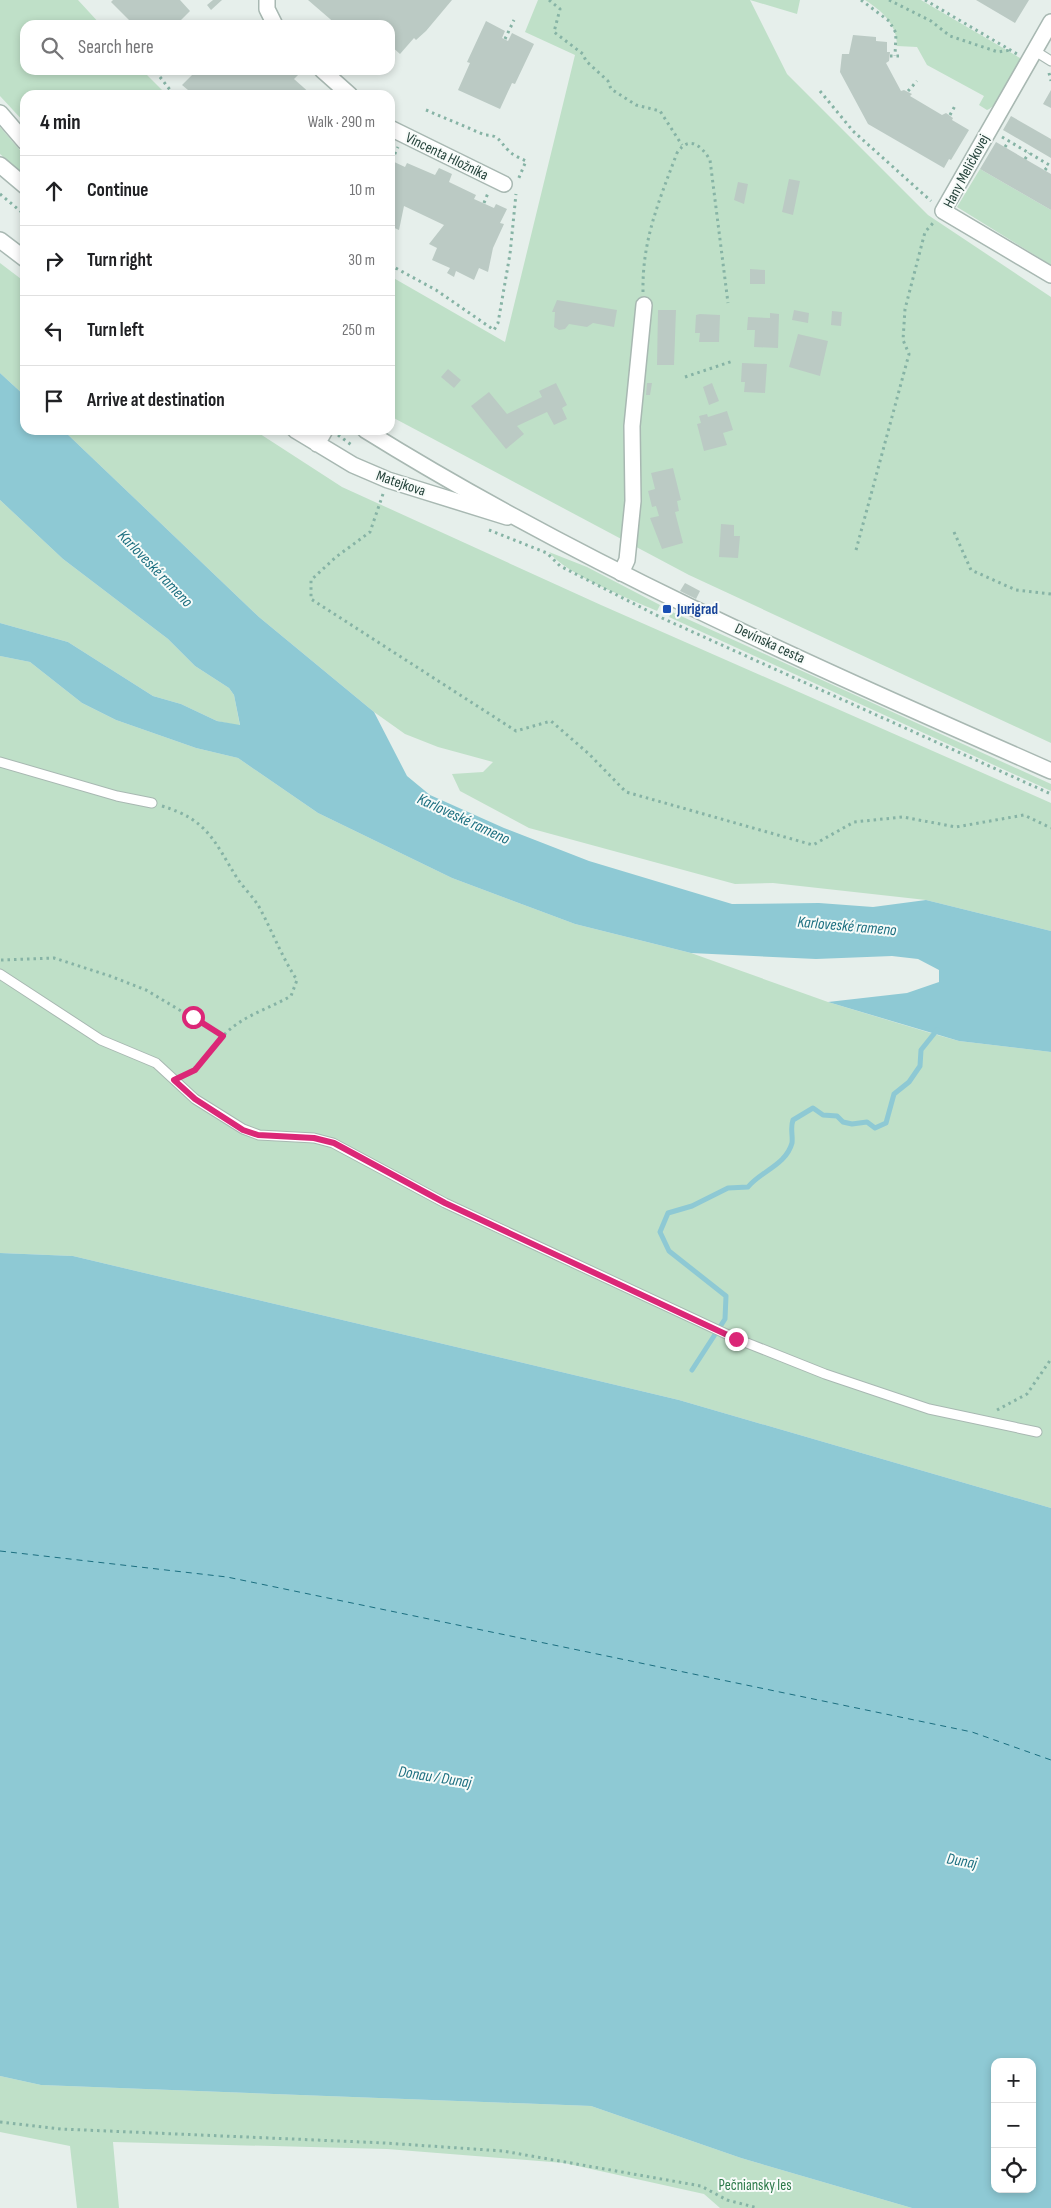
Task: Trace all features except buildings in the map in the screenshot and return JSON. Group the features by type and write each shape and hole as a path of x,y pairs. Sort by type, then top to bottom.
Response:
{"street":[{"path":"267,0 267,9 272,20"},
{"name":"Hany Meličkovej","path":"1051,22 943,211 1051,275"},
{"path":"328,75 344,90"},
{"path":"0,113 20,136"},
{"name":"Vincenta Hložníka","path":"395,131 507,187"},
{"path":"0,165 20,182"},
{"path":"0,240 20,255"},
{"path":"621,572 627,560 633,501 632,426 644,306"},
{"name":"Matejkova","path":"302,435 353,465 388,480 516,519"},
{"path":"317,444 322,435"},
{"name":"Devínska cesta","path":"373,435 516,519 671,598 1051,771"}],"lane":[{"path":"1032,55 1051,61"},
{"path":"0,762 131,800 152,803"},
{"path":"0,974 100,1040 156,1063 195,1099 243,1130 258,1135 314,1138 334,1143 445,1203 702,1324 825,1374 929,1409 1037,1432"}],"path":[{"path":"549,0 560,9 554,32 583,54 586,61 608,80 612,89 636,105 660,111 682,145"},
{"path":"861,0 889,21 896,33 895,56"},
{"path":"889,0 931,21 950,36 998,52 1011,50"},
{"path":"925,0 1011,50 1032,55"},
{"path":"505,39 514,20"},
{"path":"890,56 903,56"},
{"path":"1051,70 1048,75 1051,81"},
{"path":"160,77 170,90"},
{"path":"908,92 917,81"},
{"path":"820,92 853,131 943,211 925,232 905,309 903,340 909,354 856,550"},
{"path":"950,115 956,104"},
{"path":"426,110 485,135 493,135 500,138 506,149 526,161 507,187 484,203"},
{"path":"996,134 1050,165 1045,170"},
{"path":"1005,147 1009,141"},
{"path":"644,306 642,267 646,242 656,207 677,153 682,145 689,143 699,146 710,160 728,303"},
{"path":"395,153 398,146"},
{"path":"1025,159 1029,153"},
{"path":"395,268 436,290 494,330 498,323 510,254 507,187"},
{"path":"0,194 20,211"},
{"path":"685,377 732,361"},
{"path":"391,493 384,491 370,532 336,556 311,580 311,599 516,731 551,722 589,754 626,792 813,845 854,822 903,817 956,827 1024,815 1051,828"},
{"path":"484,528 547,553 560,566 662,618 1051,794"},
{"path":"954,532 971,570 1016,590 1051,594"},
{"path":"152,803 186,816 204,828 220,845 244,889 257,904 279,951 297,980 291,996 248,1018 223,1036 195,1070 174,1080"},
{"path":"0,960 54,958 110,976 146,990 223,1036"},
{"path":"994,1412 1027,1394 1051,1359"},
{"path":"0,2122 60,2129 375,2143 504,2151 701,2186 727,2200 758,2208"}],"green space":[{"path":"0,0 78,0 96,20 20,20 20,75 147,75 162,90 20,90 20,118 0,96"},
{"path":"538,0 750,0 787,74 928,215 1051,297 1051,743 689,575 395,419 395,279 505,342 575,55 525,32"},
{"path":"750,0 800,0 797,14"},
{"path":"865,0 921,0 1020,58 1014,80 1004,95 987,110 979,105 984,96 927,65 917,47 897,46 894,31 887,19"},
{"path":"0,127 20,150 20,172 0,154"},
{"path":"980,169 1051,210 1051,265 957,207"},
{"path":"0,263 20,278 20,391 0,373"},
{"path":"68,435 262,435 342,487 601,605 1051,803 1051,931 926,900 773,883 735,884 529,828 460,791 452,774 483,772 493,762 438,747 405,734 374,712 259,617"},
{"path":"0,500 63,559 168,639 195,666 229,688 234,695 240,726 217,721 181,704 153,696 68,642 0,623"},
{"path":"549,552 587,567 660,605 657,611 583,577 569,569"},
{"path":"672,612 1051,784 1051,791 669,617"},
{"path":"0,656 30,662 82,703 116,720 196,748 238,758 318,813 452,878 575,924 691,953 828,1002 934,1034 959,1041 1051,1052 1051,1508 679,1400 73,1256 0,1253"},
{"name":"Pečniansky les","path":"0,2076 41,2085 591,2106 741,2158 912,2208 720,2208 704,2194 564,2163 387,2149 113,2142 119,2208 77,2208 70,2146 0,2132"}],"water":[{"name":"Karloveské rameno","path":"0,373 20,391 20,435 68,435 259,617 374,712 407,776 430,795 504,828 589,861 732,904 819,903 873,907 926,900 1051,931 1051,1052 959,1041 828,1002 907,993 939,982 939,970 918,959 892,956 816,959 691,953 575,924 452,878 318,813 238,758 196,748 116,720 82,703 30,662 0,656 0,623 68,642 153,696 181,704 217,721 240,725 234,695 229,688 195,666 168,639 63,559 0,500"},
{"path":"0,1253 73,1256 679,1400 1051,1508 1051,2208 912,2208 741,2158 591,2106 41,2085 0,2076"}],"waterway":[{"path":"692,1370 725,1319 726,1296 669,1251 660,1232 668,1213 692,1206 728,1188 748,1187 753,1181 779,1162 789,1151 792,1143 793,1120 813,1108 823,1115 837,1116 843,1122 852,1124 867,1122 875,1128 886,1123 894,1094 909,1082 920,1066 921,1050 937,1030"}],"ferry route":[{"path":"0,1551 227,1577 972,1732 1051,1760"}],"place":[{"name":"Jurigrad","path":"667,609"}],"route":[{"path":"193,1017 223,1036 195,1070 174,1080 195,1099 243,1130 258,1135 314,1138 334,1143 445,1203 736,1339"}],"water label":[{"name":"Donau / Dunaj","path":"435,1776"},
{"name":"Dunaj","path":"962,1860"}]}
